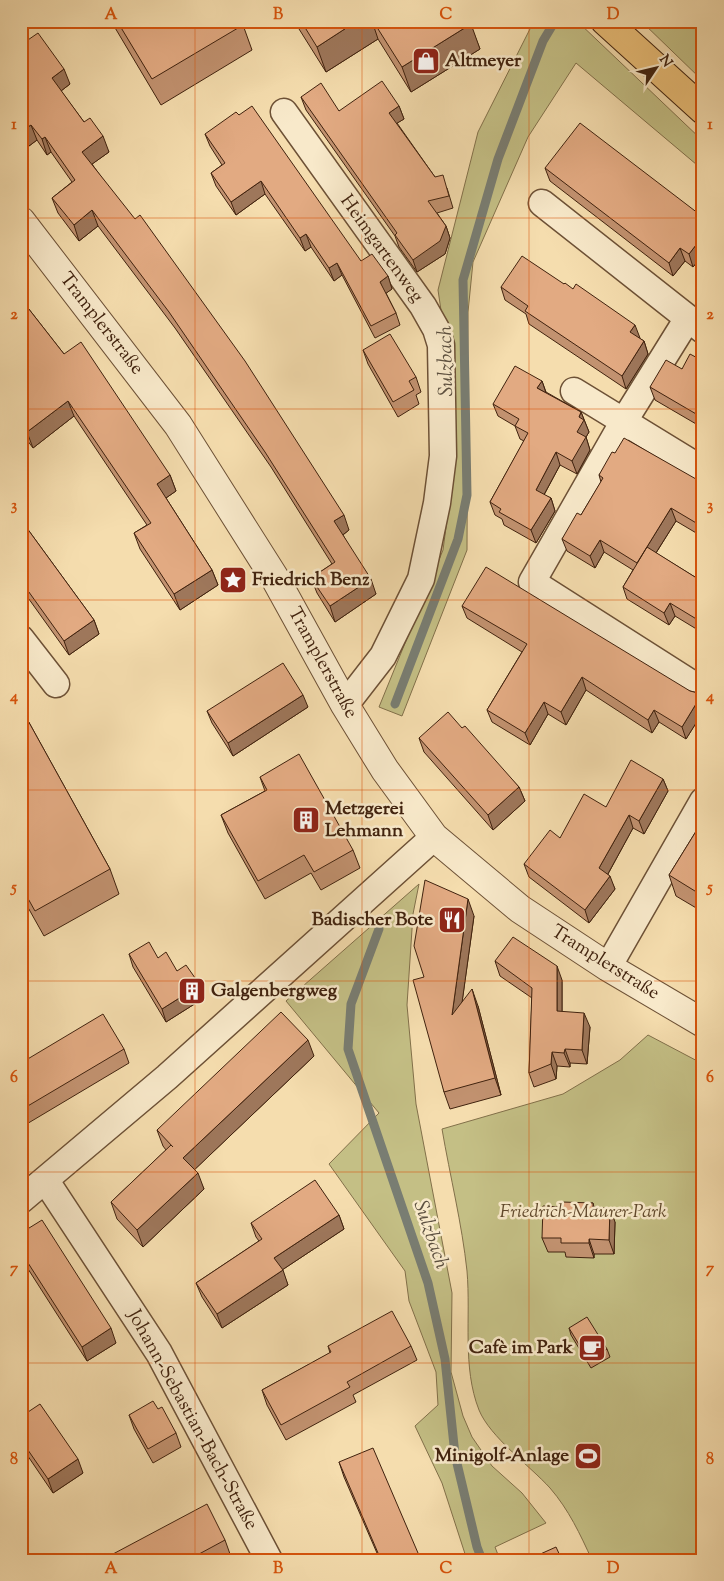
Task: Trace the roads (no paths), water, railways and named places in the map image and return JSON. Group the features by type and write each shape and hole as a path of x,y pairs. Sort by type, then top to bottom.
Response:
{"main road":[{"path":"605,21 703,110"}],"street":[{"name":"Heimgartenweg","path":"284,112 423,306 436,329 441,345 443,456 437,503 421,578 383,656 345,705"},
{"path":"542,203 695,324 624,421 532,582 703,691"},
{"name":"Tramplerstraße","path":"24,232 178,425 276,580 345,705 385,770 434,837 520,909 608,967 703,1023"},
{"path":"574,391 703,470"},
{"path":"21,639 56,684"},
{"path":"608,967 703,801"},
{"path":"21,1200 46,1181 167,1077 434,837"},
{"name":"Johann-Sebastian-Bach-Straße","path":"46,1181 159,1353 269,1560"}],"waterway":[{"name":"Sulzbach","path":"395,704 458,539 467,495 463,280 498,159 543,41 555,21"},
{"name":"Sulzbach","path":"379,929 351,1004 348,1049 428,1283 445,1359 455,1455 477,1547 482,1560"}],"place":[{"name":"Altmeyer","path":"426,61"},
{"name":"Friedrich Benz","path":"233,580"},
{"name":"Metzgerei Lehmann","path":"306,820"},
{"name":"Badischer Bote","path":"452,920"},
{"name":"Galgenbergweg","path":"192,991"},
{"name":"Cafè im Park","path":"592,1348"},
{"name":"Minigolf-Anlage","path":"588,1456"}],"park label":[{"name":"Friedrich-Maurer-Park","path":"583,1212"}]}
